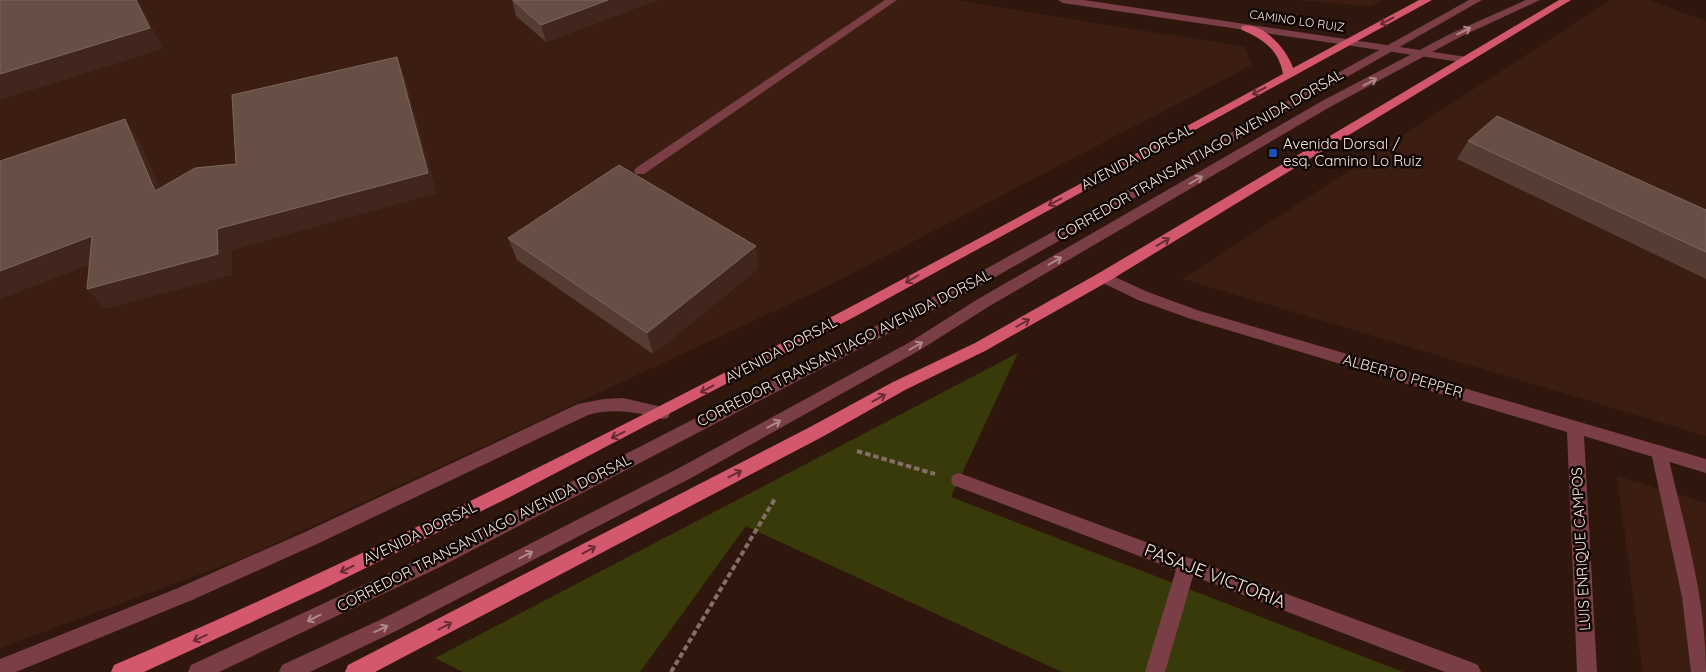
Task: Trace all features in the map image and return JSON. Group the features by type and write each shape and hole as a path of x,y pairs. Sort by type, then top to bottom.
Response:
{"main road":[{"name":"AVENIDA DORSAL","path":"121,672 322,582 662,413 858,310 922,273 1427,0"},
{"path":"354,672 816,432 900,386 980,348 1104,277 1566,0"},
{"path":"1246,28 1266,37 1280,50 1285,58 1289,75"}],"street":[{"path":"640,171 892,0"},
{"name":"CAMINO LO RUIZ","path":"1063,0 1466,60"},
{"name":"CORREDOR TRANSANTIAGO AVENIDA DORSAL","path":"198,672 434,561 929,306 1309,96 1388,48 1477,0"},
{"name":"CORREDOR TRANSANTIAGO AVENIDA DORSAL","path":"289,672 389,625 686,473 915,346 983,304 1326,104 1475,25 1535,0"},
{"name":"ALBERTO PEPPER","path":"1104,277 1143,296 1189,312 1706,466"},
{"path":"0,669 186,594 312,538 584,409 597,405 628,404 662,413"},
{"name":"LUIS ENRIQUE CAMPOS","path":"1575,426 1587,672"},
{"path":"1659,452 1691,597 1701,672"},
{"name":"PASAJE VICTORIA","path":"959,480 1472,672"},
{"path":"1155,672 1186,565"}],"path":[{"path":"857,451 899,465 959,480"},
{"path":"671,672 776,497"}],"shaded area":[{"path":"0,0 955,0 1245,47 1252,65 824,288 244,558 0,648"},
{"path":"1296,0 1383,0 1371,6"},
{"path":"1610,0 1649,0 1706,21 1706,436 1183,279"},
{"path":"1018,353 951,497 1403,672 1062,672 746,526 640,672 463,672 435,658"},
{"path":"1617,476 1706,503 1706,672 1643,672"}],"building":[{"path":"0,0 136,0 150,28 0,74"},
{"path":"513,0 608,0 541,25"},
{"path":"397,57 428,173 217,229 218,254 87,289 92,236 0,271 0,161 125,119 155,191 195,168 236,164 232,95"},
{"path":"1497,116 1706,210 1706,252 1468,141"},
{"path":"619,165 756,246 647,333 508,238"}],"place":[{"name":"Avenida Dorsal / esq. Camino Lo Ruiz","path":"1273,153"}]}
